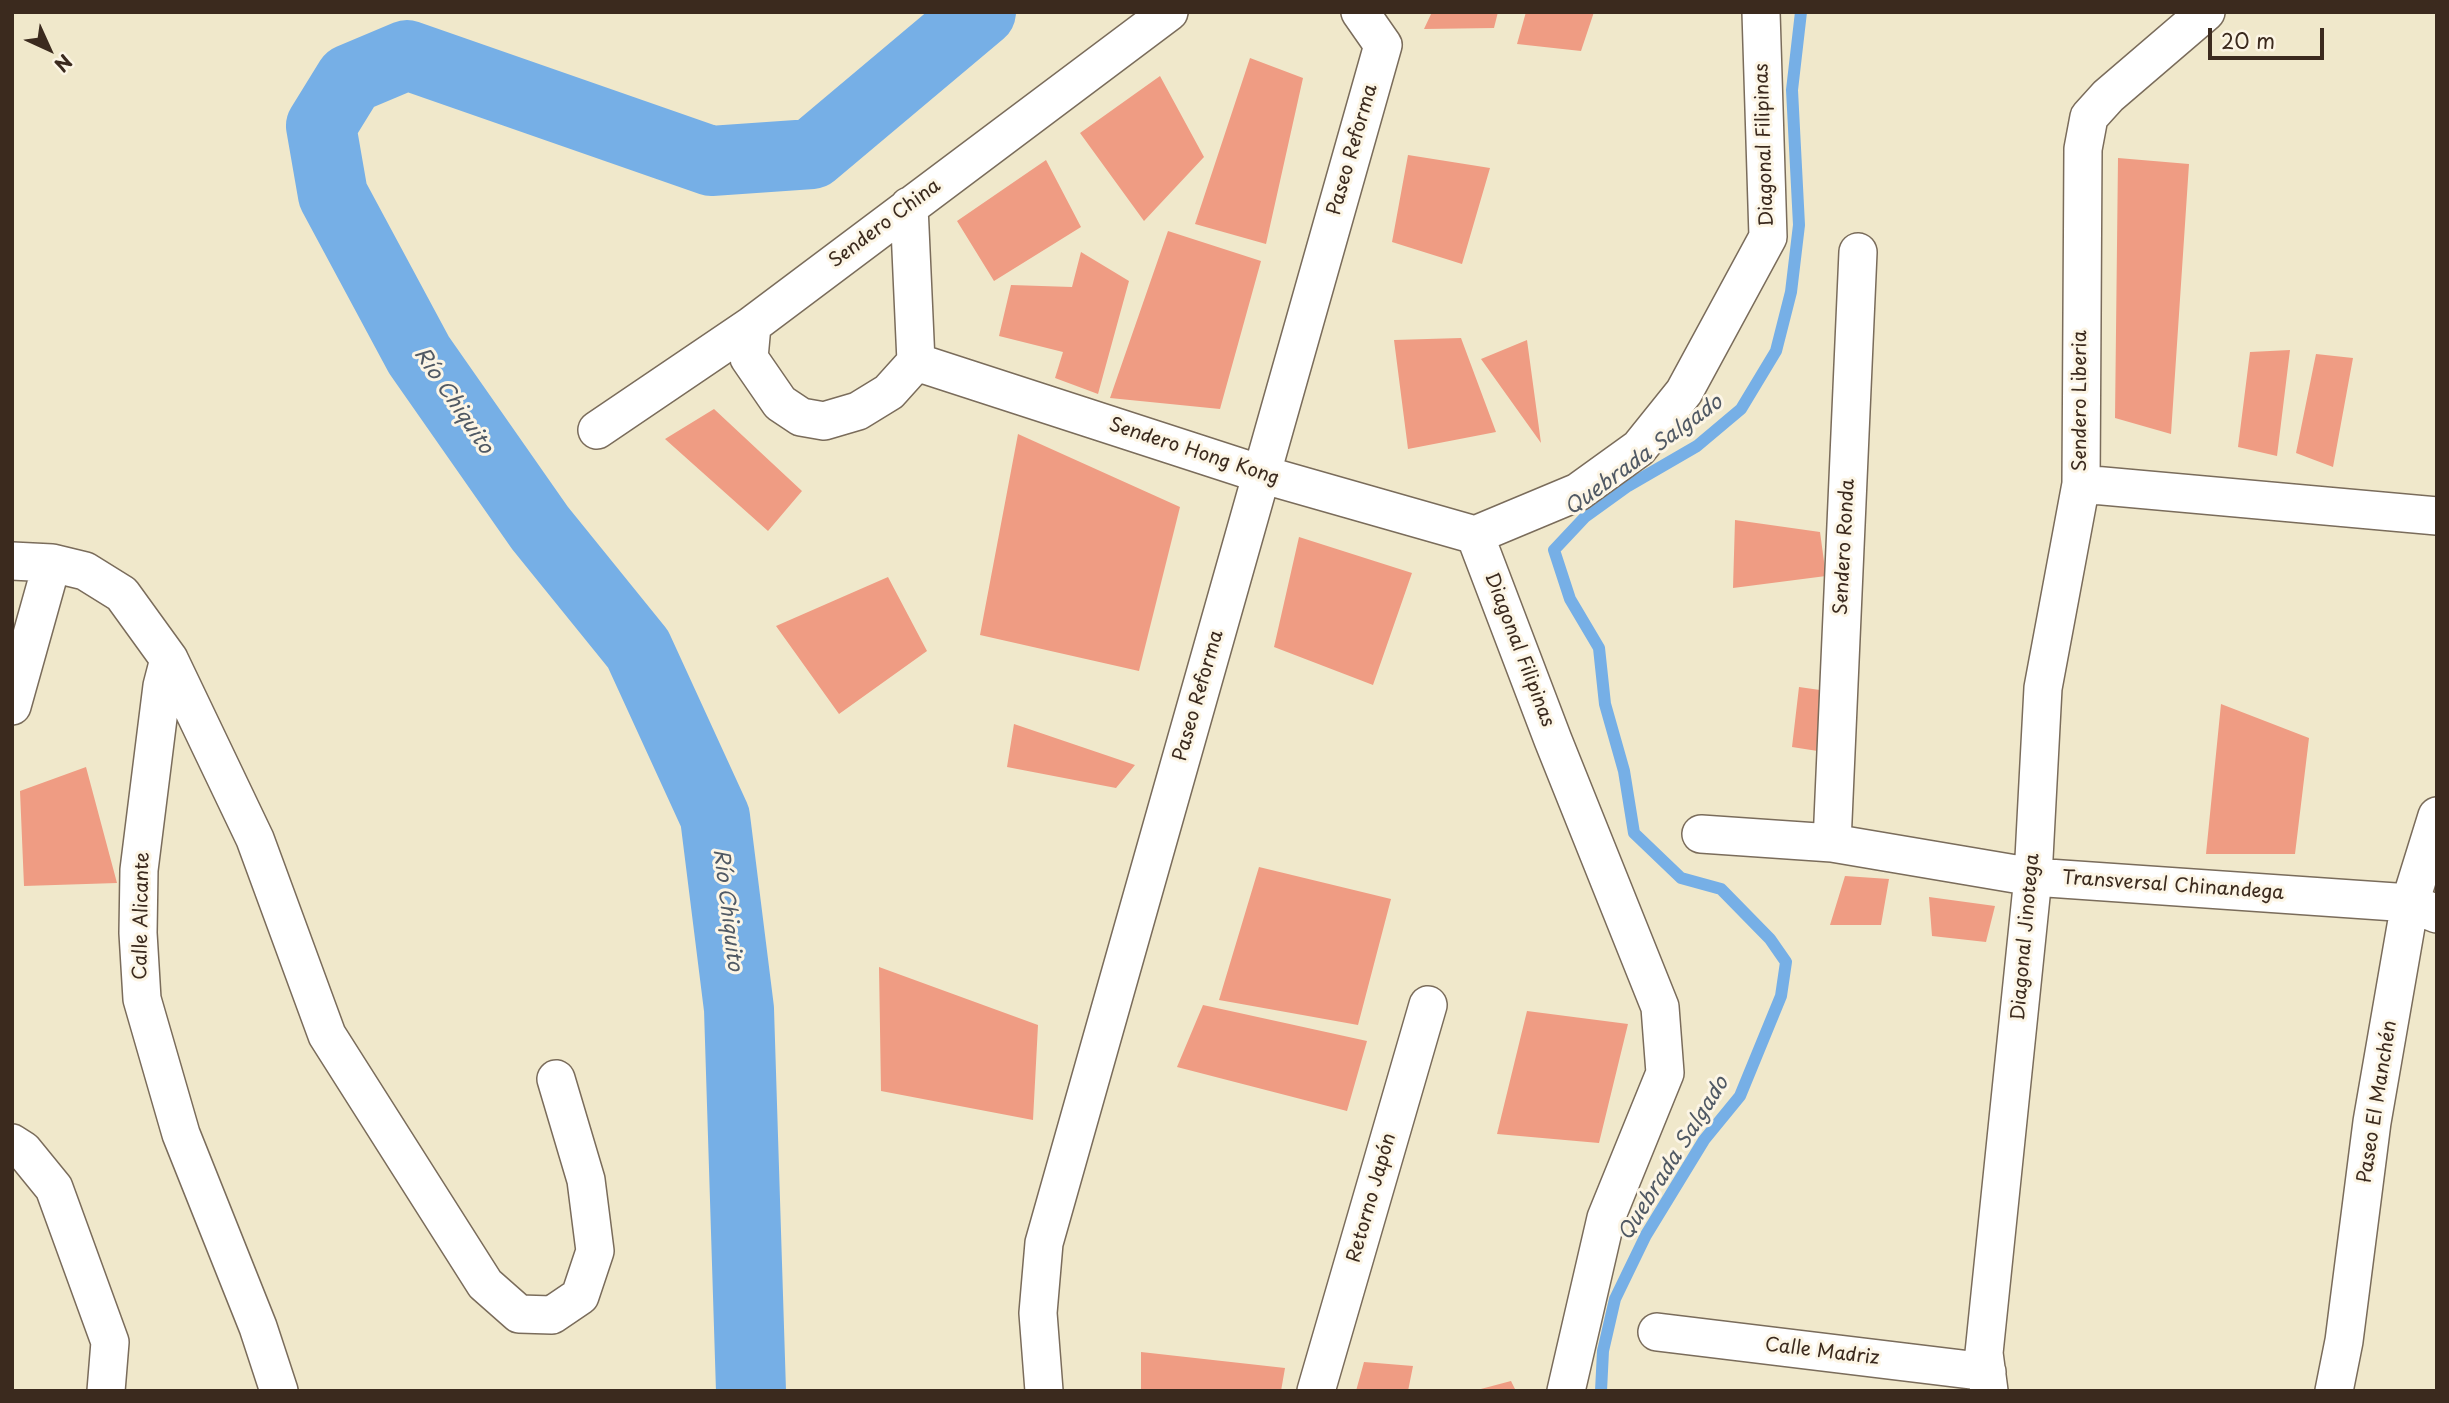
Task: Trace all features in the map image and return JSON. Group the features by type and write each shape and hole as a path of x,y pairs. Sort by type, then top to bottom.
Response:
{"street":[{"name":"Sendero China","path":"597,430 752,325 1169,12"},
{"name":"Paseo Reforma","path":"1044,1391 1038,1313 1044,1243 1388,29 1360,12"},
{"name":"Diagonal Filipinas","path":"1566,1391 1606,1219 1665,1073 1660,1007 1553,740 1475,535 1578,492 1640,448 1690,380 1768,237 1761,12"},
{"name":"Sendero Liberia","path":"2206,12 2108,96 2089,117 2083,149 2081,484 2437,516"},
{"path":"752,325 750,358 780,403 801,417 824,421 858,411 889,391 916,362 909,206"},
{"name":"Sendero Ronda","path":"1832,843 1858,252"},
{"name":"Sendero Hong Kong","path":"916,362 1261,474 1475,535"},
{"name":"Diagonal Jinotega","path":"1988,1381 1984,1353 2034,877 2043,688 2081,484"},
{"path":"12,561 52,563 85,570 122,594 169,659 255,839 327,1035 485,1284 519,1314 552,1315 580,1296 595,1251 586,1180 556,1079"},
{"path":"12,706 52,563"},
{"name":"Calle Alicante","path":"169,659 162,687 139,870 138,933 142,999 181,1134 258,1327 279,1391"},
{"name":"Paseo El Manchén","path":"2334,1391 2344,1341 2372,1122 2424,909 2437,816"},
{"name":"Transversal Chinandega","path":"1700,834 1832,843 2034,877 2424,909"},
{"name":"Retorno Japón","path":"1316,1391 1428,1005"},
{"path":"12,1143 23,1150 54,1188 110,1342 106,1391"},
{"name":"Calle Madriz","path":"1657,1332 1988,1381"}],"building":[{"path":"1432,12 1498,12 1494,28 1424,29"},
{"path":"1526,12 1594,12 1581,51 1517,44"},
{"path":"1250,58 1303,78 1266,244 1195,224"},
{"path":"1160,76 1204,157 1144,221 1080,133"},
{"path":"1408,155 1490,168 1462,264 1392,242"},
{"path":"2118,158 2189,164 2171,434 2115,418"},
{"path":"1046,160 1081,227 994,281 957,221"},
{"path":"1168,231 1261,261 1220,409 1110,398"},
{"path":"1081,252 1129,281 1098,394 1055,378 1063,352 999,336 1011,285 1072,287"},
{"path":"1461,338 1496,432 1408,449 1394,340"},
{"path":"1527,340 1541,443 1481,359"},
{"path":"2290,350 2277,456 2238,447 2250,352"},
{"path":"2316,354 2353,358 2333,467 2296,453"},
{"path":"714,409 802,491 768,531 665,439"},
{"path":"1018,434 1180,507 1139,671 980,635"},
{"path":"1735,520 1820,532 1826,576 1733,588"},
{"path":"1299,537 1412,573 1373,685 1274,647"},
{"path":"888,577 927,651 839,714 776,626"},
{"path":"1799,687 1827,691 1824,752 1792,747"},
{"path":"2221,704 2309,738 2295,854 2206,854"},
{"path":"1014,724 1135,765 1116,788 1007,767"},
{"path":"86,767 117,883 24,886 20,791"},
{"path":"1259,867 1391,899 1358,1025 1219,1000"},
{"path":"1845,876 1889,879 1881,925 1830,925"},
{"path":"1929,897 1995,906 1986,942 1932,936"},
{"path":"879,967 1038,1025 1033,1120 881,1091"},
{"path":"1203,1005 1367,1041 1347,1111 1177,1067"},
{"path":"1527,1011 1628,1024 1599,1143 1497,1134"},
{"path":"1141,1352 1285,1368 1281,1391 1141,1391"},
{"path":"1364,1362 1413,1366 1408,1391 1356,1391"},
{"path":"1511,1381 1516,1391 1477,1391 1477,1390"}],"waterway":[{"name":"Río Chiquito","path":"751,1391 739,1009 715,817 638,649 540,528 419,355 333,195 321,126 350,79 407,55 711,161 812,154 981,12"},
{"name":"Quebrada Salgado","path":"1601,1391 1603,1351 1615,1299 1646,1235 1704,1140 1740,1096 1781,996 1786,962 1770,939 1721,889 1681,878 1634,833 1624,771 1605,704 1599,648 1570,599 1554,550 1585,517 1628,486 1697,446 1741,409 1776,351 1791,292 1799,225 1792,90 1801,12"}]}
